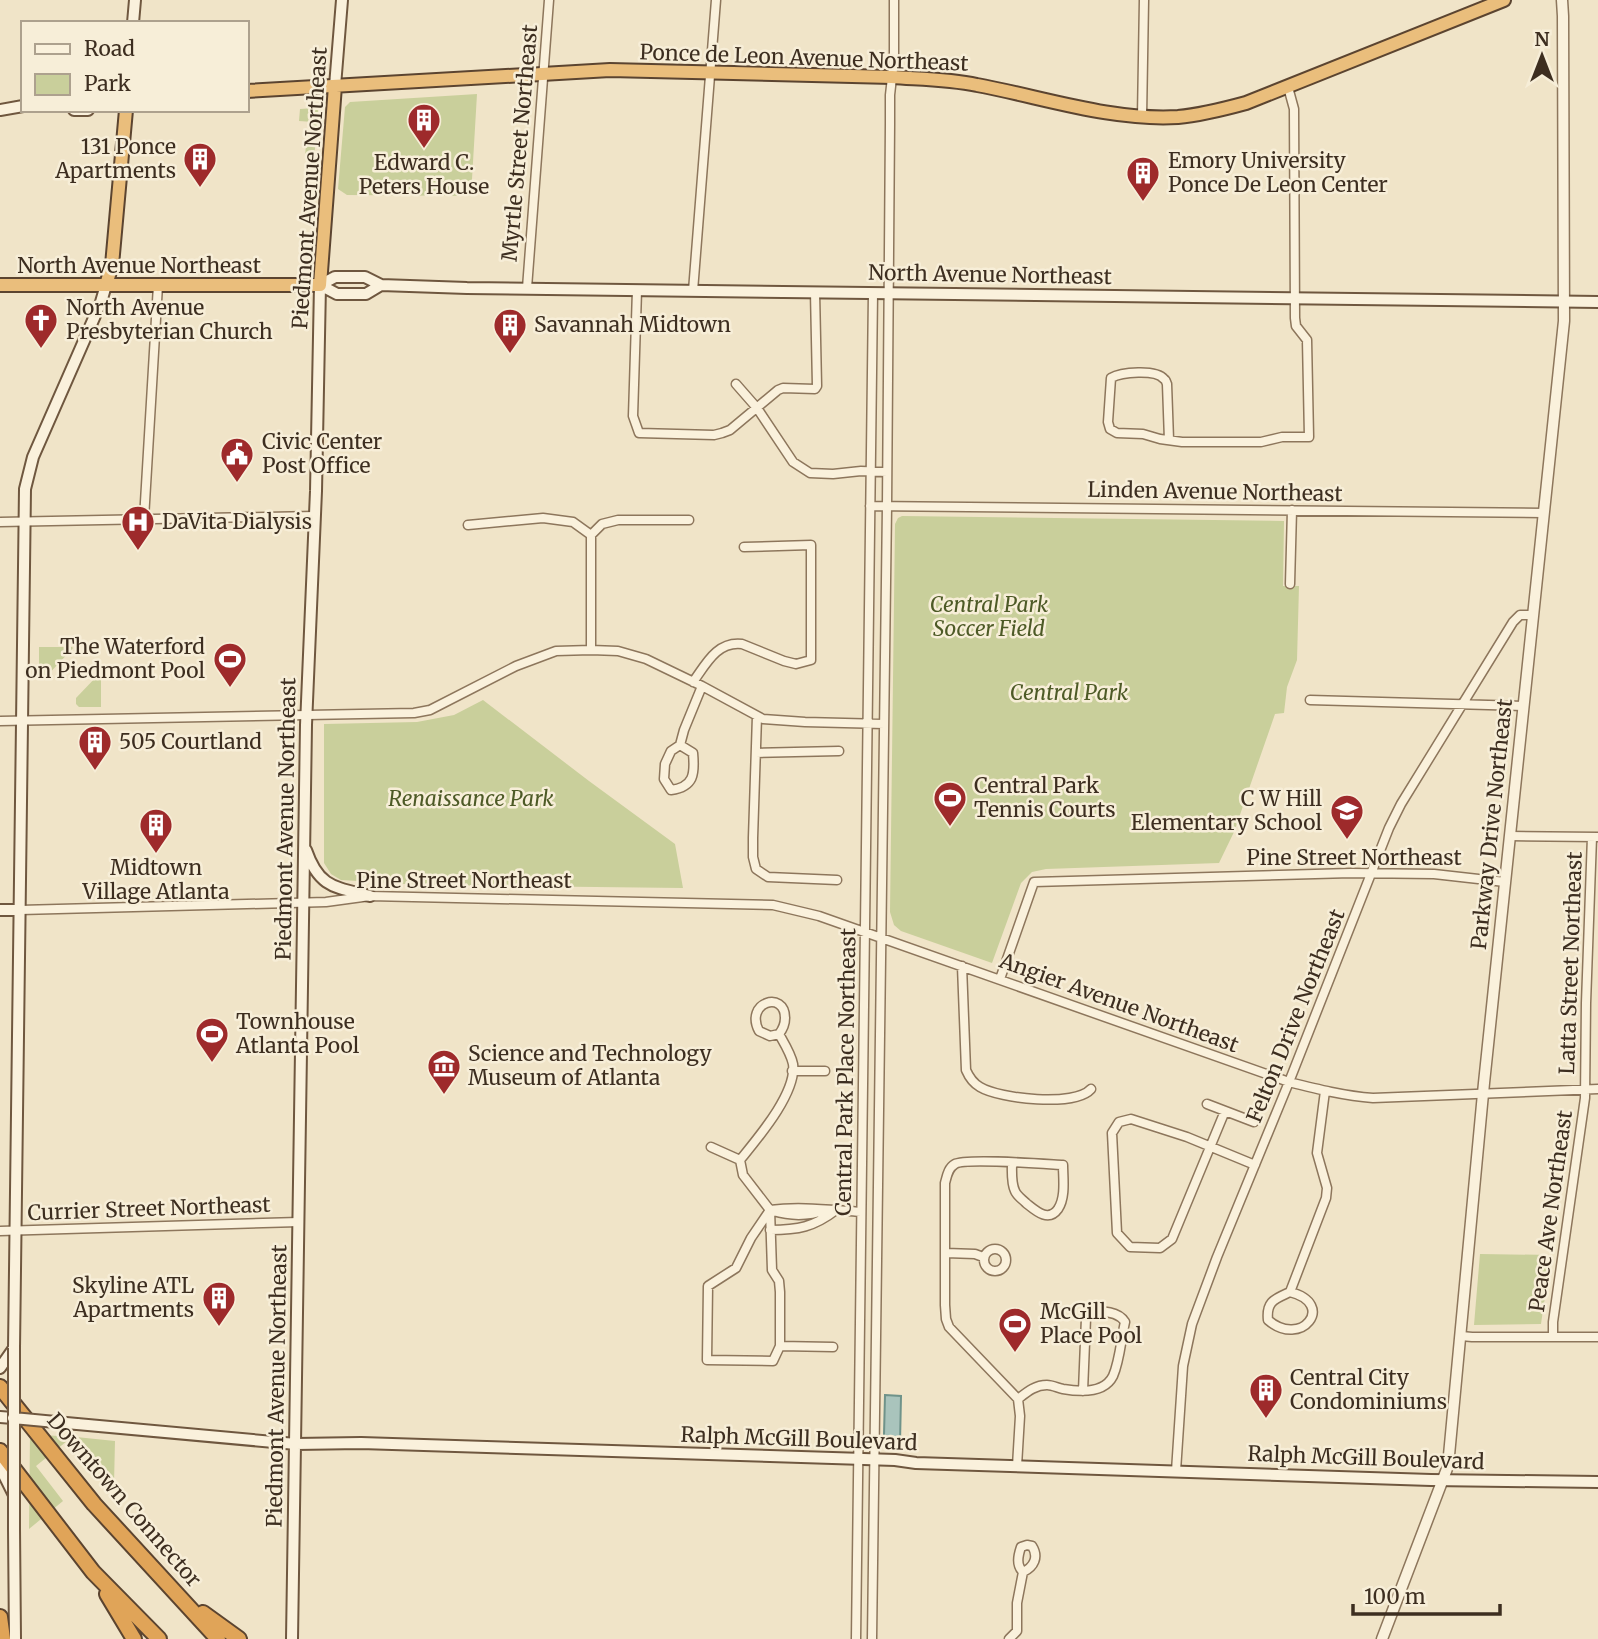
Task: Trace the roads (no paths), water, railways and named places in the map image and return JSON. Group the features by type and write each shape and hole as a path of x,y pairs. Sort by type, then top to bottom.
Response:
{"highway":[{"name":"Ponce de Leon Avenue Northeast","path":"248,91 610,70 892,77 974,84 1110,113 1142,117 1178,117 1214,112 1246,103 1504,0"},
{"name":"Piedmont Avenue Northeast","path":"320,285 335,86"},
{"path":"106,285 113,265 126,112"},
{"name":"North Avenue Northeast","path":"0,285 320,285"},
{"name":"Downtown Connector","path":"0,1387 94,1504 218,1639"},
{"path":"0,1451 93,1572 134,1639"},
{"path":"93,1572 159,1639"},
{"path":"176,1594 239,1639"},
{"path":"0,1617 3,1639"}],"main road":[{"path":"133,21 135,0"},
{"name":"Piedmont Avenue Northeast","path":"335,86 342,0"},
{"path":"0,110 21,106"},
{"name":"North Avenue Northeast","path":"320,285 335,277 365,277 381,285 527,288 1598,302"},
{"path":"16,1639 13,1418 25,489 33,457 106,285"},
{"name":"Piedmont Avenue Northeast","path":"292,1639 306,714 315,516 320,285"},
{"name":"North Avenue Northeast","path":"320,285 337,294 366,294 381,285"},
{"path":"304,842 314,869 324,881 335,887 370,896"},
{"name":"Pine Street Northeast","path":"0,910 20,910"},
{"path":"0,1368 14,1348"},
{"name":"Ralph McGill Boulevard","path":"0,1417 296,1444 874,1459 916,1463 1444,1480 1598,1482"},
{"path":"0,1467 13,1493"}],"street":[{"name":"Myrtle Street Northeast","path":"527,288 549,0"},
{"path":"693,291 716,0"},
{"name":"Central Park Place Northeast","path":"873,1639 890,95 894,60 894,0"},
{"path":"1142,117 1144,0"},
{"name":"Parkway Drive Northeast","path":"1382,1639 1448,1466 1483,1094 1564,321 1562,0"},
{"path":"1169,440 1167,389 1164,378 1131,372 1114,375 1111,378 1107,414 1110,429 1116,433 1143,434 1169,440 1261,442 1282,437 1309,436 1307,340 1296,326 1294,299 1294,109 1288,87"},
{"path":"144,519 158,285"},
{"path":"637,290 633,416 639,433 714,435 730,430 778,390 816,389 815,292"},
{"name":"Central Park Place Northeast","path":"856,1639 873,293"},
{"path":"736,384 757,408 793,462 810,473 887,472"},
{"path":"870,506 887,506"},
{"name":"Linden Avenue Northeast","path":"887,506 1544,513"},
{"path":"1290,584 1292,510"},
{"path":"0,522 315,516"},
{"path":"468,525 543,518 573,522 591,535"},
{"path":"591,650 591,535 602,524 618,520 689,520"},
{"path":"693,682 719,649 735,643 784,662 796,664 811,660 811,545 744,547"},
{"name":"Felton Drive Northeast","path":"1176,1472 1183,1366 1192,1325 1389,828 1513,622 1520,615 1533,615"},
{"path":"0,721 414,713 428,710 516,666 556,651 591,650 618,651 646,659 702,685 763,719 884,724"},
{"path":"680,745 693,753 692,779 682,788 671,790 664,779 665,764 671,751 680,745 702,685"},
{"path":"1310,700 1524,706"},
{"path":"757,716 753,857 756,869 768,877 837,880"},
{"path":"756,753 839,751"},
{"path":"1510,836 1595,837"},
{"name":"Latta Street Northeast","path":"1584,1090 1595,837"},
{"name":"Pine Street Northeast","path":"1000,979 1034,882 1371,873 1434,874 1505,882"},
{"name":"Pine Street Northeast","path":"20,910 326,902 370,896 773,905 819,916 881,937"},
{"name":"Angier Avenue Northeast","path":"881,937 1289,1082 1352,1097 1598,1089"},
{"path":"962,966 969,1078 980,1087 995,1093 1030,1100 1076,1098 1091,1089"},
{"path":"770,1002 780,1004 784,1009 784,1026 779,1034 770,1036 759,1031 755,1020 761,1005 770,1002"},
{"path":"740,1160 770,1123 789,1087 793,1065 779,1034"},
{"path":"792,1071 825,1071"},
{"name":"Peace Ave Northeast","path":"1553,1337 1584,1090"},
{"path":"1290,1292 1303,1295 1310,1302 1312,1310 1311,1320 1305,1327 1295,1330 1275,1327 1268,1320 1268,1306 1290,1292 1326,1198 1327,1188 1317,1153 1325,1091"},
{"path":"1207,1104 1254,1122"},
{"path":"1224,1111 1211,1146 1172,1239 1160,1248 1130,1247 1117,1233 1112,1133 1119,1122 1131,1119 1211,1146 1255,1165"},
{"path":"711,1147 740,1160"},
{"path":"740,1160 743,1175 770,1210 772,1270 779,1280 780,1346 773,1361 707,1360 708,1286 736,1268 751,1238 770,1210"},
{"path":"1013,1163 1013,1187 1016,1194 1038,1213 1050,1215 1060,1206 1063,1165 1013,1163 958,1162 949,1169 945,1183 945,1305 949,1327 1018,1399 1020,1416 1017,1466"},
{"path":"770,1210 861,1212"},
{"path":"771,1230 805,1228 825,1219 831,1210"},
{"path":"797,1228 798,1211"},
{"name":"Currier Street Northeast","path":"0,1231 299,1222"},
{"path":"946,1253 975,1254 983,1257"},
{"path":"1018,1399 1032,1388 1049,1385 1083,1391 1101,1389 1114,1374 1125,1322 1117,1314 1091,1312 1086,1318 1083,1391"},
{"path":"1461,1336 1598,1337"},
{"path":"780,1346 834,1347"},
{"path":"1009,1639 1017,1631 1017,1603 1023,1572"}],"water":[{"path":"885,1395 901,1396 900,1443 890,1442 884,1435"}],"place":[{"name":"Edward C. Peters House","path":"424,150"},
{"name":"131 Ponce Apartments","path":"200,189"},
{"name":"Emory University Ponce De Leon Center","path":"1143,203"},
{"name":"North Avenue Presbyterian Church","path":"41,350"},
{"name":"Savannah Midtown","path":"510,355"},
{"name":"Civic Center Post Office","path":"237,484"},
{"name":"DaVita Dialysis","path":"138,552"},
{"name":"The Waterford on Piedmont Pool","path":"230,689"},
{"name":"505 Courtland","path":"95,772"},
{"name":"Central Park Tennis Courts","path":"950,828"},
{"name":"C W Hill Elementary School","path":"1347,841"},
{"name":"Midtown Village Atlanta","path":"156,855"},
{"name":"Townhouse Atlanta Pool","path":"212,1064"},
{"name":"Science and Technology Museum of Atlanta","path":"444,1096"},
{"name":"Skyline ATL Apartments","path":"219,1328"},
{"name":"McGill Place Pool","path":"1015,1354"},
{"name":"Central City Condominiums","path":"1266,1420"}],"park label":[{"name":"Central Park Soccer Field","path":"989,617"},
{"name":"Central Park","path":"1069,693"},
{"name":"Renaissance Park","path":"471,799"}]}
